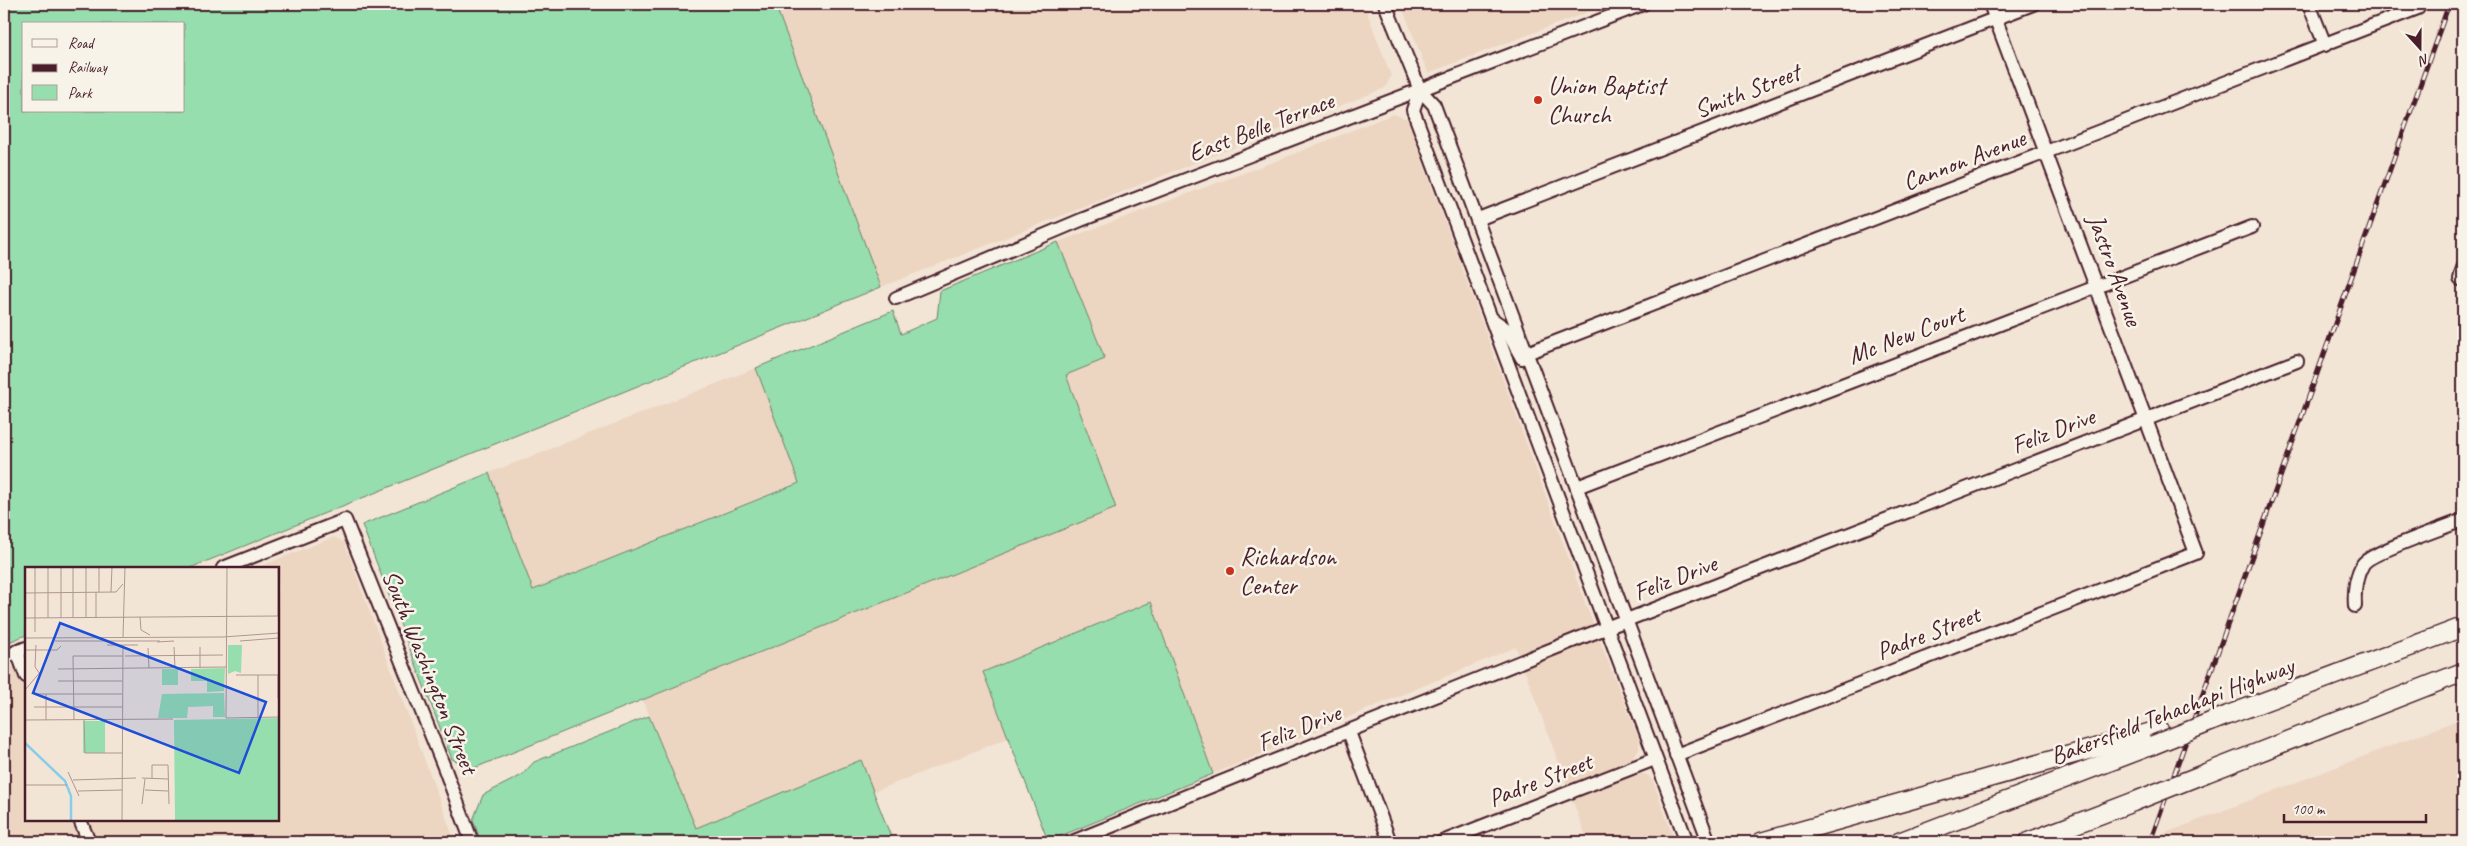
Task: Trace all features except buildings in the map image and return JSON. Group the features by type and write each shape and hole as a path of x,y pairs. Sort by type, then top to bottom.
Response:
{"highway":[{"name":"Bakersfield Tehachapi Highway","path":"1899,842 2156,737 2228,715 2463,627"},
{"path":"2028,842 2463,672"},
{"path":"1761,842 2156,737"}],"street":[{"path":"1385,4 1420,90 1434,105 1709,842"},
{"name":"East Belle Terrace","path":"896,298 1081,220 1644,4"},
{"name":"Jastro Avenue","path":"1990,4 2196,553"},
{"name":"Smith Street","path":"1478,219 2033,4"},
{"path":"2309,4 2325,45"},
{"name":"Cannon Avenue","path":"1527,353 2418,8"},
{"path":"1420,90 1413,110 1687,842"},
{"name":"Mc New Court","path":"1577,487 2252,227"},
{"path":"1492,319 1506,329 1545,402"},
{"name":"Feliz Drive","path":"1081,841 1607,628 2296,361"},
{"name":"South Washington Street","path":"226,567 345,520 472,842"},
{"path":"2355,606 2354,587 2364,563 2383,552 2463,520"},
{"name":"Padre Street","path":"1676,755 2196,553"},
{"path":"4,657 22,649 25,669"},
{"path":"1349,732 1390,842"},
{"name":"Padre Street","path":"1442,842 1655,759"},
{"path":"80,821 89,842"}],"shaded area":[{"path":"775,4 1364,4 1391,76 1385,88 881,287"},
{"path":"1401,4 1600,4 1601,7 1428,73"},
{"path":"1393,114 1407,119 1587,608 1639,740 1639,750 1633,757 1639,773 1647,775 1653,781 1675,842 1588,842 1516,647 1213,774 1151,602 983,672 1008,738 873,792 861,761 696,828 643,700 1115,508 1066,374 1105,358 1058,242 1276,161"},
{"path":"756,368 799,482 533,590 489,473"},
{"path":"334,537 344,542 455,842 4,842 4,671 25,661 25,821 279,821 279,567 259,567"},
{"path":"2463,718 2463,842 2142,842 2150,839"}],"green space":[{"path":"4,4 775,4 881,287 192,567 25,567 25,635 4,644"},
{"path":"1058,242 1105,359 1066,375 1116,508 472,769 452,759 362,525 489,473 533,590 799,483 756,368 893,311 901,334 937,318 940,291"},
{"path":"1151,602 1213,774 1048,841 983,672"},
{"path":"649,716 696,828 861,760 893,842 481,842 473,820 483,795 522,775 534,762"}],"railway":[{"path":"2150,842 2449,4"}],"place":[{"name":"Union Baptist Church","path":"1538,100"},
{"name":"Richardson Center","path":"1230,571"}]}
